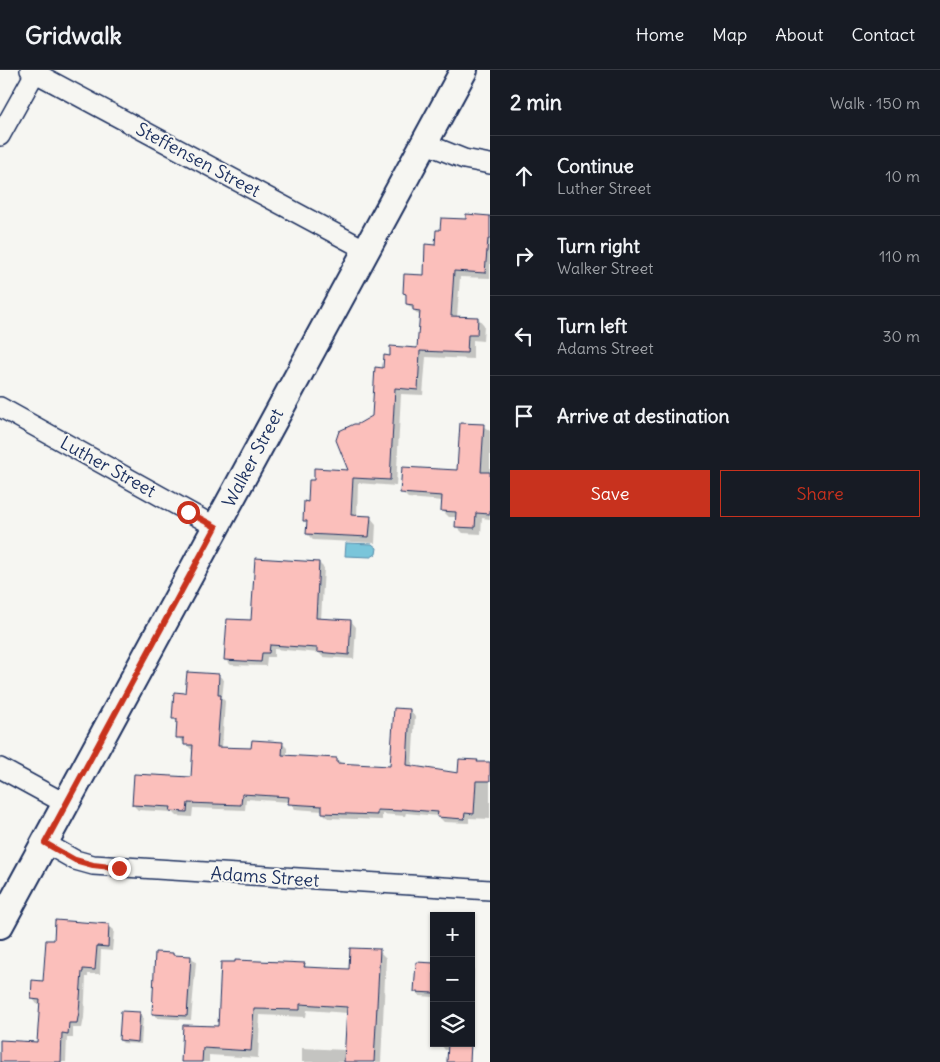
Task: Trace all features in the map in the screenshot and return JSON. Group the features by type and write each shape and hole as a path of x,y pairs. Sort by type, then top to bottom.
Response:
{"main road":[{"name":"Walker Street","path":"0,925 464,70"}],"street":[{"path":"0,136 32,71"},
{"name":"Steffensen Street","path":"32,71 366,250"},
{"path":"424,143 464,159 490,164"},
{"name":"Luther Street","path":"0,407 216,527"},
{"path":"0,768 66,804"},
{"name":"Adams Street","path":"45,843 75,860 93,865 490,890"}],"water":[{"path":"346,543 372,544 377,548 376,554 371,557 345,556"}],"building":[{"path":"466,214 490,216 490,239 488,239 485,273 454,271 451,316 478,317 477,335 468,335 467,353 420,351 418,390 395,388 390,480 353,478 351,515 371,516 369,537 306,534 307,521 303,521 304,501 308,502 309,480 314,480 314,468 348,470 336,440 339,431 372,416 375,367 383,368 384,355 390,356 390,346 417,348 420,311 413,310 413,305 406,304 406,294 403,293 404,274 424,275 425,244 435,245 436,230 440,230 441,218 466,219"},
{"path":"460,423 484,424 481,472 490,472 490,514 476,513 475,528 455,527 456,512 441,511 442,496 400,493 402,467 457,470"},
{"path":"255,558 319,562 316,618 351,620 349,655 317,652 317,648 270,645 269,653 262,653 261,662 224,660 227,619 251,620"},
{"path":"187,672 219,674 218,695 221,695 217,747 251,748 252,740 283,742 282,755 337,758 337,763 390,766 394,708 410,709 407,765 458,773 459,759 490,762 490,781 476,781 474,814 465,813 464,819 437,817 438,812 401,809 401,811 377,810 377,815 322,813 322,806 288,804 289,797 242,794 241,805 188,803 187,812 170,811 171,807 132,805 134,774 191,777 193,745 184,745 184,738 176,738 177,719 172,719 174,692 185,693"},
{"path":"55,920 109,924 108,947 97,946 95,970 83,969 77,1023 69,1023 68,1034 62,1033 61,1062 0,1062 0,1040 37,1042 40,1000 31,999 32,980 43,981 46,940 54,940"},
{"path":"350,948 380,949 374,1062 344,1062 347,1007 300,1004 300,1010 254,1009 251,1051 203,1048 202,1062 181,1062 183,1025 218,1026 221,962 235,962 235,960 305,963 304,967 349,969"},
{"path":"155,952 191,956 187,1016 152,1014"},
{"path":"416,962 430,963 430,993 414,992"},
{"path":"121,1011 140,1012 138,1042 119,1040"},
{"path":"448,1047 471,1047 470,1062 447,1062"}],"route":[{"path":"119,868 93,865 75,860 45,843 216,527 188,512"}]}
